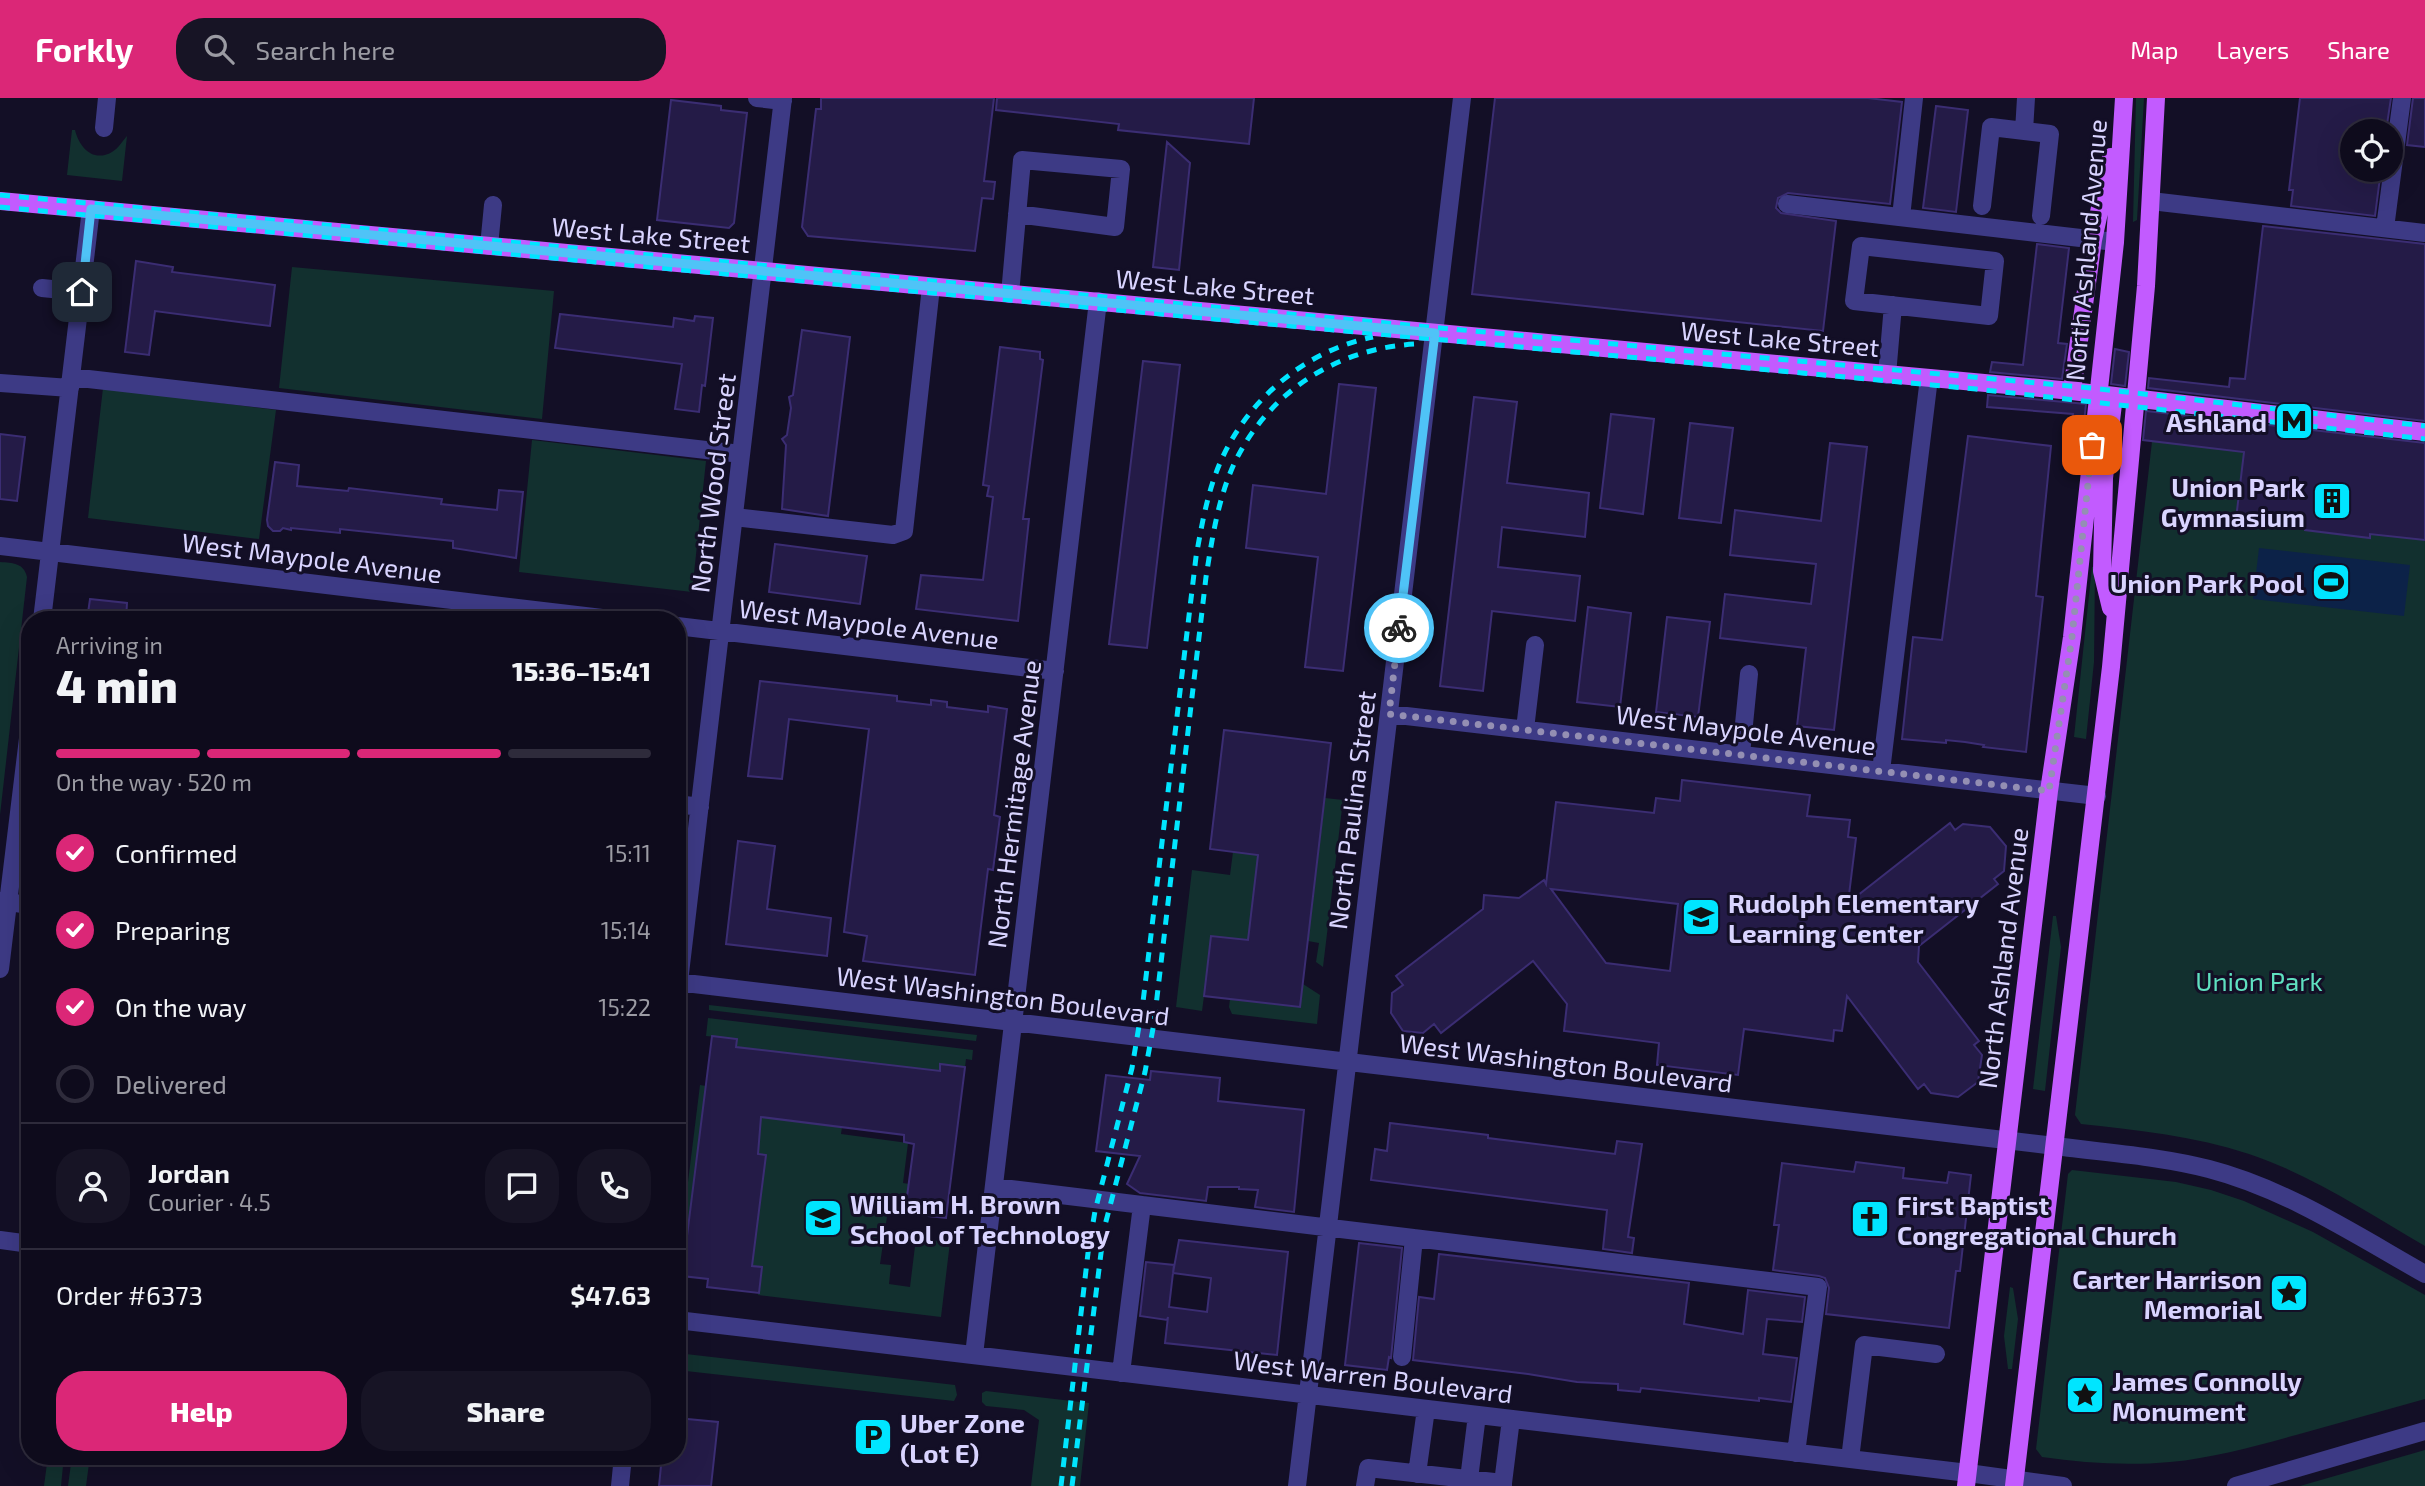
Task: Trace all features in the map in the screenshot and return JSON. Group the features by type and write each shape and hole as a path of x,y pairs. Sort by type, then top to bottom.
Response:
{"main road":[{"name":"North Ashland Avenue","path":"2014,1483 2097,796 2137,398 2157,98"},
{"name":"North Ashland Avenue","path":"2072,391 2093,240 2124,101"},
{"name":"North Ashland Avenue","path":"2114,622 2102,571 2106,395 2124,101"},
{"name":"West Lake Street","path":"0,201 2072,391 2425,432"},
{"name":"North Ashland Avenue","path":"1967,1479 2049,791 2106,395"}],"street":[{"path":"103,128 107,98"},
{"path":"757,98 783,99"},
{"name":"North Paulina Street","path":"1297,1486 1462,98"},
{"path":"1901,218 1913,98"},
{"path":"2024,131 2026,98"},
{"path":"2385,228 2402,98"},
{"name":"North Wood Street","path":"686,922 783,99"},
{"path":"1982,206 1991,127 2050,134 2041,216"},
{"path":"1010,294 1017,214 1022,160 1121,169 1115,227 1017,214"},
{"path":"2151,201 2425,233"},
{"path":"1787,204 2115,242"},
{"path":"489,246 493,205"},
{"path":"43,611 91,209"},
{"path":"1861,246 1995,261 1989,316 1893,305 1854,301 1861,246"},
{"path":"734,517 893,535 904,531 931,287"},
{"path":"42,288 82,292"},
{"name":"North Hermitage Avenue","path":"974,1355 1098,302"},
{"path":"1887,375 1893,305"},
{"path":"1881,771 1929,378"},
{"path":"0,383 71,383 741,454"},
{"name":"West Maypole Avenue","path":"0,546 543,611"},
{"name":"West Maypole Avenue","path":"686,627 1055,671"},
{"path":"1525,729 1535,645"},
{"path":"1741,754 1749,674"},
{"name":"West Maypole Avenue","path":"1389,714 2097,796"},
{"path":"0,969 4,902 21,783"},
{"path":"686,805 700,807"},
{"name":"West Washington Boulevard","path":"686,989 1014,1022 2007,1140 2190,1165 2240,1179 2316,1213 2425,1274"},
{"path":"994,1187 1818,1287 1796,1453"},
{"path":"1121,1373 1142,1205"},
{"path":"1402,1357 1414,1238"},
{"path":"0,1240 21,1243"},
{"name":"West Warren Boulevard","path":"686,1322 1850,1459 1967,1479 2063,1486"},
{"path":"1850,1459 1864,1345 1936,1354"},
{"path":"1418,1474 1426,1409"},
{"path":"1469,1479 1477,1415"},
{"path":"1366,1486 1368,1468 1503,1485 1511,1419"},
{"path":"2236,1486 2425,1431"},
{"path":"620,1486 622,1465"}],"green space":[{"path":"2136,98 2144,98 2137,220 2133,222"},
{"path":"72,130 75,130 88,152 99,156 114,150 127,136 122,181 67,175"},
{"path":"292,267 554,291 542,419 279,388"},
{"path":"103,388 276,410 259,539 88,518"},
{"name":"Union Park","path":"2153,433 2425,456 2425,1246 2295,1173 2249,1154 2187,1138 2081,1124 2075,1115"},
{"path":"532,440 706,461 692,592 519,572"},
{"path":"0,562 21,566 27,577 23,611 21,611 0,815"},
{"path":"2092,567 2095,567 2094,662 2086,739 2074,737"},
{"path":"1325,798 1343,800 1323,967 1316,962 1319,943 1308,941"},
{"path":"1233,852 1258,855 1248,940 1212,936 1202,1011 1176,1007 1192,870 1230,875"},
{"path":"2053,916 2056,916 2061,947 2045,1091 2033,1089"},
{"path":"1303,984 1320,995 1317,1024 1232,1014 1229,1007 1230,999 1300,1007"},
{"path":"709,1005 977,1035 976,1041 709,1010"},
{"path":"708,1018 973,1050 972,1060 966,1059 965,1067 941,1064 940,1071 736,1047 736,1039 706,1036"},
{"path":"700,1085 706,1086 686,1244 686,1198"},
{"path":"761,1117 842,1127 841,1134 908,1143 903,1183 909,1184 906,1204 889,1203 880,1264 891,1265 889,1284 910,1287 916,1238 950,1242 941,1317 758,1295 762,1268 752,1266 766,1156 756,1154"},
{"path":"2072,1170 2176,1182 2244,1201 2313,1232 2425,1295 2425,1399 2218,1455 2186,1460 2122,1464 2042,1457 2036,1449 2068,1174"},
{"path":"2010,1287 2013,1288 2018,1319 2012,1369 2008,1369 2004,1336"},
{"path":"686,1354 955,1385 957,1395 954,1401 686,1371"},
{"path":"986,1391 1089,1403 1080,1486 1031,1486 1039,1420 1024,1410 986,1406 982,1402 982,1393"},
{"path":"2425,1450 2425,1486 2300,1486"},
{"path":"47,1465 63,1465 61,1486 44,1486"},
{"path":"71,1465 89,1465 86,1486 68,1486"}],"water":[{"name":"Union Park Pool","path":"2259,548 2410,565 2404,616 2253,599"}],"building":[{"path":"821,98 994,98 984,181 995,182 993,199 982,198 975,251 808,236 802,227 816,109 821,109"},
{"path":"997,98 1254,98 1249,144 1118,130 1119,124 996,110"},
{"path":"1495,98 1868,98 1902,102 1890,204 1788,193 1778,198 1776,208 1781,213 1836,221 1823,331 1472,294"},
{"path":"2300,98 2391,98 2388,119 2340,119 2340,182 2379,182 2375,216 2291,206 2293,190 2289,190"},
{"path":"2413,98 2425,98 2425,147 2407,145"},
{"path":"671,100 721,106 721,110 747,113 734,223 729,228 657,220"},
{"path":"1936,106 1968,110 1956,212 1923,208"},
{"path":"1167,142 1190,163 1179,270 1153,267"},
{"path":"2263,226 2425,244 2425,421 2148,388 2149,378 2229,387 2230,378 2245,379"},
{"path":"2037,244 2069,248 2058,343 2067,344 2062,379 1990,372 1992,362 2023,365"},
{"path":"136,261 173,267 172,272 275,285 270,326 155,311 149,355 125,352"},
{"path":"560,314 673,327 674,318 694,321 695,316 713,318 705,386 702,385 699,412 675,409 682,364 555,348"},
{"path":"802,330 850,337 828,516 782,509 786,445 782,439 787,435 791,408 789,397 793,395"},
{"path":"1000,347 1040,352 1040,359 1043,360 1023,519 1029,519 1018,621 916,609 921,575 983,580 993,497 987,496 989,486 983,485"},
{"path":"2115,349 2129,352 2125,386 2111,384"},
{"path":"1143,361 1180,365 1147,648 1109,644"},
{"path":"1339,384 1376,388 1343,671 1305,667 1318,557 1246,548 1253,485 1326,494"},
{"path":"1988,395 2086,404 2082,440 2071,439 2073,414 1987,407"},
{"path":"1474,397 1517,402 1507,483 1589,493 1585,537 1502,527 1498,567 1580,576 1575,621 1492,611 1483,691 1440,686"},
{"path":"2146,411 2425,443 2425,540 2370,534 2370,538 2236,519 2244,452 2143,440"},
{"path":"1611,414 1654,419 1643,514 1600,508"},
{"path":"1690,423 1733,428 1721,523 1679,518"},
{"path":"0,434 25,437 17,501 0,499"},
{"path":"1968,436 2051,446 2036,596 2043,597 2026,752 1946,740 1946,743 1902,739 1913,637 1942,640"},
{"path":"1830,443 1867,447 1834,730 1797,726 1806,648 1720,638 1725,594 1811,604 1816,564 1730,555 1735,510 1821,521"},
{"path":"275,462 299,465 297,486 348,491 349,488 442,499 441,504 497,510 499,490 523,492 516,558 453,548 453,541 340,529 340,533 291,528 273,531 267,520"},
{"path":"775,544 867,556 860,604 769,592"},
{"path":"90,599 127,603 127,611 88,611"},
{"path":"1588,607 1631,613 1620,707 1577,702"},
{"path":"1667,617 1710,622 1698,717 1656,712"},
{"path":"760,681 897,696 897,701 931,705 931,700 947,702 947,707 988,712 988,706 1007,709 994,815 1000,817 993,870 988,869 975,975 863,961 867,936 844,932 869,729 789,719 782,779 748,776"},
{"path":"1224,730 1331,743 1300,1007 1204,996 1211,936 1248,940 1258,855 1210,849"},
{"path":"1682,780 1810,795 1807,816 1850,820 1848,837 1856,838 1848,903 1950,823 1955,830 1963,824 1990,827 2006,846 2004,871 1994,879 1998,884 1919,946 1918,962 1979,1041 1974,1045 1982,1055 1978,1082 1958,1097 1931,1093 1924,1084 1918,1089 1847,996 1842,1031 1834,1030 1833,1041 1744,1029 1738,1075 1657,1065 1659,1043 1564,1031 1567,1004 1533,961 1441,1033 1434,1024 1423,1033 1403,1031 1391,1013 1392,993 1403,985 1396,976 1483,909 1484,895 1519,898 1544,880 1546,884 1556,802 1654,813 1656,798 1680,801","holes":["1551,889 1678,904 1670,971 1606,963"]},
{"path":"738,841 775,846 767,909 831,918 827,956 726,944"},
{"path":"712,1036 737,1039 736,1047 940,1071 940,1064 965,1067 946,1218 919,1215 920,1206 906,1204 914,1144 904,1142 904,1135 761,1117 758,1154 766,1155 752,1266 762,1267 759,1293 707,1287 708,1279 686,1276 686,1244"},
{"path":"1151,1071 1220,1078 1218,1101 1304,1110 1294,1212 1255,1207 1258,1190 1208,1187 1206,1201 1140,1193 1127,1184 1140,1156 1096,1151 1106,1075 1150,1080"},
{"path":"1390,1123 1615,1154 1617,1141 1642,1144 1628,1237 1634,1238 1632,1253 1603,1249 1607,1210 1371,1180 1375,1149 1387,1151"},
{"name":"First Baptist Congregational Church","path":"1856,1162 1904,1168 1903,1178 1947,1183 1949,1172 1971,1175 1960,1271 1956,1271 1949,1328 1826,1314 1829,1288 1825,1278 1773,1270 1779,1225 1774,1225 1782,1163 1854,1172"},
{"path":"1179,1240 1288,1252 1277,1355 1165,1343 1168,1317 1167,1320 1140,1316 1146,1262 1174,1265 1173,1273","holes":["1173,1273 1211,1278 1207,1312 1169,1307"]},
{"path":"1359,1243 1402,1248 1391,1358 1389,1357 1387,1370 1345,1365"},
{"path":"1439,1254 1689,1283 1684,1324 1743,1334 1748,1290 1805,1297 1802,1322 1767,1319 1763,1354 1797,1358 1791,1402 1641,1388 1640,1392 1618,1390 1618,1384 1577,1382 1413,1360 1419,1297 1434,1299"},
{"path":"686,1419 718,1422 711,1486 659,1486 661,1465 686,1465"}],"railway":[{"path":"0,195 2091,388 2425,426"},
{"path":"0,207 1976,389 2425,439"},
{"path":"1061,1486 1095,1211 1132,1068 1143,1002 1196,557 1209,494 1227,448 1241,425 1277,385 1322,355 1373,337"},
{"path":"1072,1486 1104,1229 1145,1072 1154,1023 1206,577 1224,491 1248,438 1286,395 1308,379 1359,354 1416,344"}],"way so far":[{"path":"1399,628 1389,714 2049,791 2072,637 2092,445"}],"place":[{"name":"Ashland","path":"2294,421"},
{"name":"Union Park Gymnasium","path":"2332,501"},
{"name":"Union Park Pool","path":"2331,582"},
{"name":"Rudolph Elementary Learning Center","path":"1701,917"},
{"name":"William H. Brown School of Technology","path":"823,1218"},
{"name":"First Baptist Congregational Church","path":"1870,1219"},
{"name":"Carter Harrison Memorial","path":"2289,1293"},
{"name":"James Connolly Monument","path":"2085,1395"},
{"name":"Uber Zone (Lot E)","path":"873,1437"}],"route":[{"path":"82,292 91,209 1435,333 1399,628"}]}
